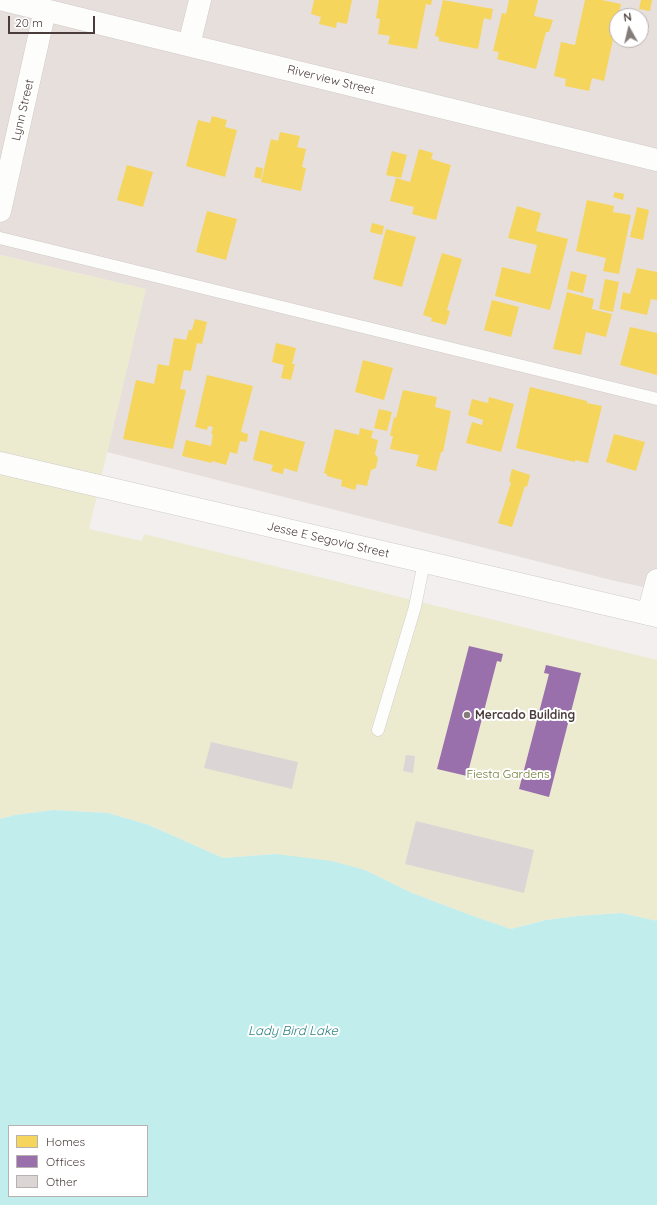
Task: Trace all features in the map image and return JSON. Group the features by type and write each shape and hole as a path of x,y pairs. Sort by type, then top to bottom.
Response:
{"street":[{"name":"Riverview Street","path":"4,0 657,160"},
{"path":"189,45 200,0"},
{"name":"Lynn Street","path":"0,211 45,10"},
{"name":"Jesse E Segovia Street","path":"0,463 653,615"},
{"path":"653,615 657,580"}],"lane":[{"path":"0,238 657,399"},
{"path":"378,730 415,607 424,562"}],"shaded area":[{"path":"0,0 657,0 657,590 611,580 107,452 145,289 0,255"}],"green space":[{"name":"Fiesta Gardens","path":"0,255 146,289 89,529 142,541 144,534 657,660 657,921 621,913 546,920 511,929 412,893 365,870 276,854 223,858 149,825 108,813 53,810 15,815 0,819"}],"water":[{"name":"Lady Bird Lake","path":"53,810 108,813 149,825 223,858 276,854 332,861 365,870 412,893 511,929 546,920 621,913 657,921 657,1205 0,1205 0,819 15,815"}],"building: Homes":[{"path":"314,0 352,0 347,24 337,22 336,28 319,24 321,17 311,14"},
{"path":"379,0 432,0 431,5 426,4 417,49 388,44 390,36 378,34 380,19 376,18"},
{"path":"443,0 493,9 491,20 484,18 478,49 439,41 439,37 435,36"},
{"path":"509,0 538,0 534,16 553,20 549,32 546,32 536,69 497,59 499,52 493,51 502,13 506,14"},
{"path":"585,0 602,0 621,4 620,8 609,8 609,48 611,48 604,81 592,78 589,91 565,86 566,79 554,76 561,42 575,45"},
{"path":"641,0 652,0 650,11 649,8 639,8"},
{"path":"212,116 227,120 225,127 237,130 225,177 186,166 198,120 210,123"},
{"path":"280,132 300,136 297,147 306,149 302,167 306,168 301,191 261,182 271,139 278,141"},
{"path":"419,149 433,153 431,159 451,165 436,220 412,214 414,207 390,201 396,178 410,182"},
{"path":"392,151 407,155 401,178 386,175"},
{"path":"127,165 153,172 143,207 117,200"},
{"path":"256,167 263,168 261,179 254,177"},
{"path":"615,192 624,194 623,200 613,197"},
{"path":"587,200 614,206 613,212 631,215 619,274 603,271 606,258 576,251"},
{"path":"517,206 541,213 536,231 568,239 550,310 495,296 502,267 530,274 537,245 508,238"},
{"path":"637,207 649,210 643,240 630,237"},
{"path":"207,211 237,219 226,260 196,252"},
{"path":"372,223 384,226 382,235 370,232"},
{"path":"386,229 416,237 402,287 373,279"},
{"path":"442,253 462,259 447,310 450,311 446,325 431,321 432,318 423,315"},
{"path":"637,268 657,272 657,300 651,299 647,315 620,309 623,292 630,294"},
{"path":"571,271 587,275 583,293 567,289"},
{"path":"605,279 619,282 613,312 599,309"},
{"path":"567,292 594,299 592,309 612,314 606,337 586,332 581,355 553,349"},
{"path":"492,300 519,307 511,337 484,330"},
{"path":"195,319 207,322 202,344 197,343 191,371 184,370 180,389 186,390 173,449 123,439 136,380 154,384 158,364 169,366 174,338 186,340 189,330 192,330"},
{"path":"630,327 657,333 657,375 620,365"},
{"path":"276,343 296,348 292,364 295,364 291,380 281,378 284,365 272,362"},
{"path":"363,360 393,368 384,400 355,392"},
{"path":"207,375 253,386 241,432 248,434 247,442 240,441 237,454 230,452 226,465 182,456 186,440 211,446 213,434 211,434 213,427 208,426 207,430 195,427"},
{"path":"530,387 602,406 588,463 575,460 575,462 516,448"},
{"path":"403,390 437,397 435,407 451,411 443,452 441,452 436,471 416,466 419,455 390,449 393,436 390,436 394,417 396,418"},
{"path":"489,397 514,404 501,452 466,443 472,422 482,425 483,420 468,415 472,399 488,403"},
{"path":"379,409 392,412 387,431 374,428"},
{"path":"360,428 373,431 371,438 378,440 375,454 378,458 376,468 371,470 367,486 357,484 355,490 341,486 342,480 327,476 327,474 324,473 335,429 359,435"},
{"path":"260,430 305,442 297,472 284,468 283,474 271,471 273,465 253,460"},
{"path":"614,434 645,442 636,471 606,462"},
{"path":"512,469 530,475 512,527 498,523 511,483 509,481"}],"building: Offices":[{"name":"Mercado Building","path":"469,646 503,654 501,662 497,661 467,776 437,769"},
{"name":"Mercado Building","path":"546,665 581,673 549,797 519,789 549,674 544,673"}],"building: Other":[{"path":"211,742 298,762 292,789 204,768"},
{"path":"406,755 415,756 413,773 403,771"},
{"path":"416,821 534,850 524,893 405,864"}],"place":[{"name":"Mercado Building","path":"467,715"}]}
